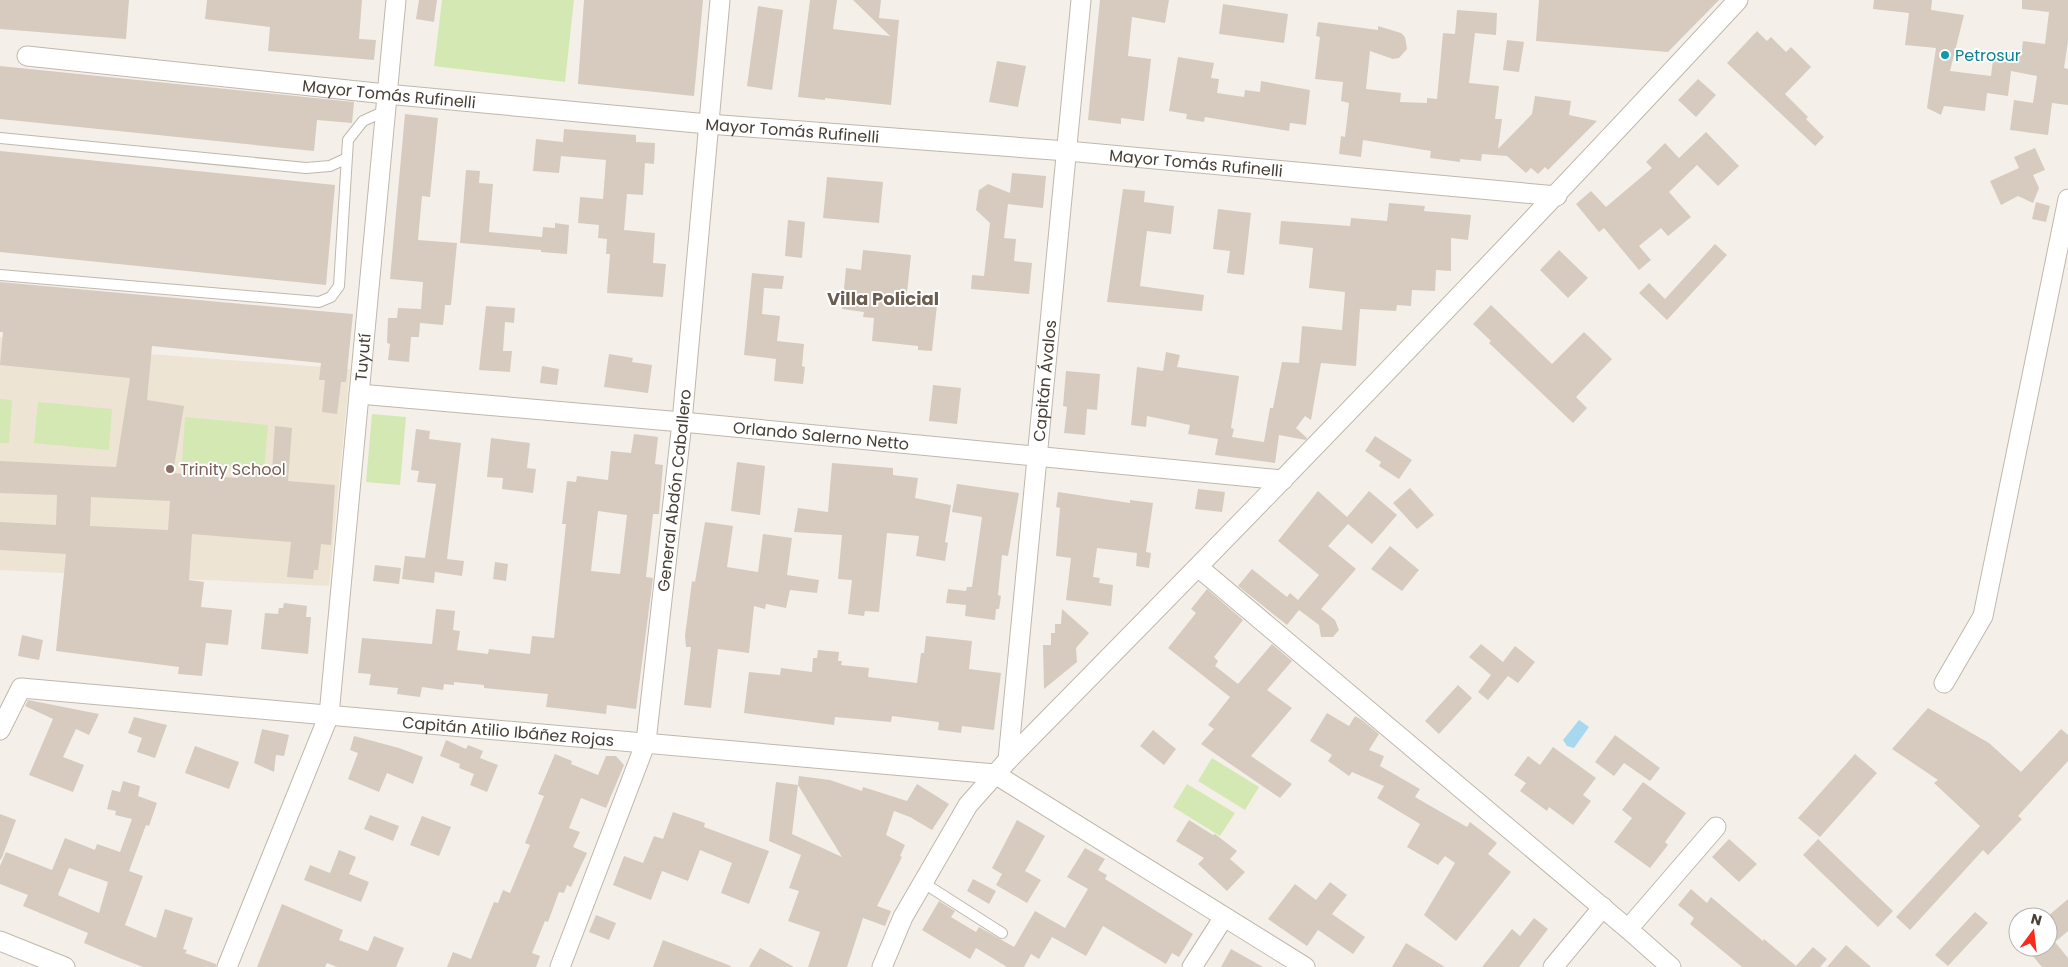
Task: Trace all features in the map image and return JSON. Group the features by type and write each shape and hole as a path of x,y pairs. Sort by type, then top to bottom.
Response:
{"street":[{"name":"Tuyutí","path":"227,967 328,715 396,0"},
{"name":"General Abdón Caballero","path":"560,967 646,742 682,422 720,0"},
{"name":"Capitán Ávalos","path":"1008,760 1081,0"},
{"path":"882,967 903,917 922,882 968,805 995,774 1283,480 1557,196 1738,0"},
{"name":"Mayor Tomás Rufinelli","path":"27,56 386,103 708,124 1067,151 1557,196"},
{"path":"1944,683 1983,616 2068,199"},
{"name":"Orlando Salerno Netto","path":"358,394 682,422 1038,458 1283,480"},
{"path":"1198,567 1671,967"},
{"name":"Capitán Atilio Ibáñez Rojas","path":"0,730 21,688 995,774"},
{"path":"995,774 1305,967"},
{"path":"1628,929 1716,827"},
{"path":"1553,967 1603,908"},
{"path":"1192,967 1224,917"},
{"path":"0,941 65,967"}],"lane":[{"path":"0,275 319,302 331,297 339,286 345,159 348,140 363,121 386,103"},
{"path":"0,138 306,168 330,166 345,159"},
{"path":"922,882 1002,933"}],"shaded area":[{"name":"Trinity School","path":"0,337 136,353 350,369 329,586 0,570"}],"green space":[{"path":"442,0 574,0 565,82 434,66"},
{"path":"0,399 12,400 9,443 0,443"},
{"path":"38,402 112,409 109,450 34,443"},
{"path":"372,414 406,417 400,485 366,482"},
{"path":"185,417 268,425 264,469 182,461"},
{"path":"1212,758 1259,787 1245,810 1198,781"},
{"path":"1187,784 1235,813 1220,836 1173,807"}],"water":[{"path":"1579,720 1589,727 1574,748 1567,746 1563,740"}],"building":[{"path":"0,0 129,0 126,39 0,29"},
{"path":"207,0 362,0 359,39 376,40 374,60 268,51 270,27 205,19"},
{"path":"419,0 437,0 434,22 416,19"},
{"path":"584,0 703,0 694,96 578,84"},
{"path":"810,0 837,0 833,29 890,36 853,0 881,0 879,18 899,20 891,105 798,97"},
{"path":"1100,0 1169,0 1165,23 1132,17 1128,56 1151,59 1144,121 1121,118 1121,124 1088,120"},
{"path":"1539,0 1719,0 1668,52 1536,41"},
{"path":"1874,0 1932,0 1931,10 1964,15 1950,71 1991,76 1994,52 2021,56 2023,41 2045,44 2049,12 2022,9 2022,0 2068,0 2068,41 2064,68 2068,69 2068,105 2052,103 2048,135 2010,130 2014,100 2033,103 2037,76 2011,71 2008,96 1987,93 1985,111 1944,106 1941,115 1927,108 1936,48 1905,45 1909,13 1873,9"},
{"path":"1223,4 1288,14 1284,43 1219,34"},
{"path":"758,6 783,10 772,90 747,86"},
{"path":"1457,10 1497,13 1496,35 1475,33 1469,83 1499,86 1495,119 1502,119 1498,149 1532,114 1535,96 1571,101 1569,115 1597,121 1548,170 1545,167 1538,174 1531,168 1526,173 1507,156 1482,154 1481,161 1460,159 1460,162 1430,158 1431,151 1363,140 1361,157 1339,154 1341,136 1345,137 1349,103 1341,101 1343,82 1315,79 1320,37 1316,36 1318,22 1378,30 1378,26 1401,33 1405,37 1407,49 1399,58 1393,59 1370,51 1366,89 1401,93 1400,102 1427,103 1427,98 1437,99 1443,33 1455,34"},
{"path":"1757,31 1767,41 1771,37 1786,52 1791,47 1811,67 1785,94 1808,117 1806,119 1824,137 1815,146 1727,63"},
{"path":"1507,40 1524,42 1519,72 1503,70"},
{"path":"1178,57 1214,63 1211,78 1219,79 1217,93 1244,97 1245,90 1260,92 1261,81 1310,90 1306,125 1290,123 1289,131 1205,117 1204,122 1186,119 1187,114 1169,111"},
{"path":"997,61 1026,66 1018,107 989,102"},
{"path":"0,66 354,102 352,123 317,120 314,151 0,119"},
{"path":"1698,79 1716,95 1696,117 1678,100"},
{"path":"405,114 438,118 430,197 422,196 418,240 457,243 451,305 445,305 443,325 420,323 419,337 411,337 409,362 388,360 390,344 387,343 388,318 397,318 398,308 421,309 423,282 390,279"},
{"path":"564,129 636,135 636,142 655,143 654,164 645,163 643,195 627,194 624,230 655,233 653,263 666,264 663,297 607,293 610,254 606,254 607,239 598,238 599,225 578,223 580,197 603,199 606,160 561,156 559,173 533,171 536,139 563,142"},
{"path":"1706,132 1739,166 1718,186 1697,165 1669,192 1691,217 1668,236 1661,228 1639,246 1651,260 1639,270 1604,228 1599,232 1576,204 1591,191 1606,207 1652,168 1646,162 1665,143 1679,158"},
{"path":"2035,148 2045,170 2033,175 2039,188 2033,203 2018,196 2001,205 1990,181 2019,168 2014,157"},
{"path":"0,151 335,185 326,285 0,252"},
{"path":"466,170 480,171 479,183 493,184 489,232 542,237 543,227 555,228 555,223 569,225 567,254 460,243"},
{"path":"1012,173 1046,176 1043,208 1008,204 1004,238 1016,239 1014,261 1032,263 1029,294 971,289 972,275 984,276 990,223 976,210 979,190 988,184 1010,193"},
{"path":"827,177 883,182 879,223 823,218"},
{"path":"1123,189 1145,191 1144,202 1174,206 1171,234 1147,231 1140,286 1204,295 1202,311 1107,302"},
{"path":"2036,202 2050,206 2046,222 2032,219"},
{"path":"1389,203 1425,206 1424,211 1471,215 1468,240 1451,238 1451,271 1436,270 1435,291 1412,290 1411,306 1397,305 1396,311 1360,309 1356,366 1321,363 1311,420 1305,416 1296,428 1307,438 1306,440 1279,435 1275,463 1215,455 1218,439 1188,434 1190,425 1147,416 1146,427 1131,425 1137,367 1163,371 1166,352 1180,355 1177,367 1239,376 1231,428 1234,429 1232,437 1264,442 1270,408 1273,408 1282,362 1299,363 1302,326 1342,330 1345,292 1309,288 1313,248 1279,244 1281,221 1350,226 1351,218 1387,221"},
{"path":"1218,209 1251,213 1244,275 1227,273 1230,251 1213,249"},
{"path":"788,220 805,222 802,258 785,256"},
{"path":"1715,244 1727,255 1667,320 1639,293 1649,283 1665,299"},
{"path":"863,250 911,255 906,302 937,305 932,351 918,350 918,346 872,341 874,318 863,317 864,312 842,309 846,268 861,270"},
{"path":"1559,250 1588,278 1568,298 1540,270"},
{"path":"752,273 784,276 782,289 764,288 762,314 780,316 777,341 804,344 802,366 805,367 803,384 774,381 776,359 744,355"},
{"path":"0,282 353,314 346,382 341,382 337,414 322,412 325,380 319,380 321,363 152,346 147,400 184,406 173,473 238,478 239,468 272,471 275,426 292,428 288,481 335,485 331,545 321,544 318,570 314,570 313,579 287,577 291,542 192,534 189,580 204,582 201,607 232,610 228,645 206,643 202,676 178,674 179,667 56,651 66,554 0,550 0,522 56,525 57,495 0,493 0,461 116,467 130,378 0,365 3,332 0,332","holes":["91,497 170,501 168,530 90,526"]},
{"path":"1491,305 1552,364 1584,332 1612,359 1576,397 1587,408 1573,423 1489,343 1491,341 1473,324"},
{"path":"486,306 515,308 514,323 505,322 503,351 512,351 510,372 479,370"},
{"path":"609,354 633,358 632,362 652,365 648,393 604,387"},
{"path":"542,366 559,369 557,385 540,383"},
{"path":"1066,371 1100,374 1097,410 1087,409 1085,435 1064,433 1067,407 1063,406"},
{"path":"933,385 961,388 957,424 929,421"},
{"path":"416,429 430,431 429,439 461,443 447,559 464,561 462,576 435,572 434,583 402,579 405,556 425,558 436,484 417,482 419,471 411,470"},
{"path":"634,434 658,437 655,464 663,465 659,514 653,514 646,577 653,578 636,709 607,705 606,714 546,707 548,694 484,688 484,685 454,682 454,685 444,684 443,690 422,687 420,697 397,694 398,688 369,685 371,674 358,673 362,638 432,644 436,609 455,611 453,630 460,631 457,650 488,654 489,649 530,654 532,636 554,638 566,524 562,524 567,481 576,482 577,476 608,480 611,451 631,453","holes":["598,511 627,515 620,574 591,571"]},
{"path":"1375,436 1412,460 1399,479 1379,466 1381,462 1365,451"},
{"path":"491,438 530,443 527,468 536,469 533,493 502,489 503,478 487,477"},
{"path":"737,462 765,466 760,515 731,511"},
{"path":"832,463 893,468 893,475 918,478 915,498 951,505 945,542 948,543 945,561 916,556 919,536 887,533 879,612 865,611 864,616 848,614 852,580 838,579 842,535 794,532 798,508 828,512"},
{"path":"957,484 1019,493 1008,556 1002,555 998,595 1001,596 999,609 996,609 995,620 965,616 966,605 946,603 948,589 966,591 967,587 972,587 982,517 952,512"},
{"path":"1410,488 1434,515 1417,529 1393,503"},
{"path":"1198,489 1225,492 1222,512 1195,509"},
{"path":"1318,491 1347,517 1369,491 1397,515 1372,544 1348,524 1328,546 1356,569 1321,609 1335,620 1339,630 1333,637 1321,637 1319,625 1299,610 1287,625 1238,586 1252,569 1287,597 1290,593 1298,600 1319,575 1278,541"},
{"path":"1058,492 1130,503 1130,500 1153,503 1146,552 1151,553 1149,568 1136,566 1137,553 1097,548 1093,577 1100,578 1099,583 1113,585 1111,606 1066,600 1071,558 1056,556 1060,508 1056,507"},
{"path":"705,522 733,526 727,567 758,572 763,534 792,538 787,575 819,580 817,593 790,590 786,608 766,604 765,609 754,606 749,653 718,649 711,708 684,705 691,647 686,647 685,636 692,581 695,582"},
{"path":"1390,546 1419,570 1402,591 1371,569"},
{"path":"495,562 508,564 506,581 493,579"},
{"path":"375,565 401,568 399,584 373,581"},
{"path":"1207,589 1243,620 1214,657 1218,661 1215,666 1238,684 1272,644 1292,661 1267,690 1292,708 1251,756 1292,784 1280,798 1201,744 1214,729 1208,725 1230,697 1168,648 1196,613 1191,609"},
{"path":"284,603 307,606 306,617 311,617 308,654 261,649 265,613 278,614 279,608 283,608"},
{"path":"1062,609 1089,633 1076,648 1077,662 1044,689 1043,645 1051,645 1051,633 1055,633 1055,624 1061,624"},
{"path":"22,635 43,640 39,660 18,656"},
{"path":"926,636 972,641 969,669 1001,673 994,730 962,726 961,733 938,730 939,722 892,716 891,722 835,717 834,725 744,713 749,672 780,675 781,668 812,672 813,658 817,658 818,650 839,652 838,661 842,661 841,665 869,668 868,677 917,683 921,653 924,653"},
{"path":"1481,644 1503,662 1515,646 1535,662 1518,683 1508,676 1488,700 1478,692 1491,675 1469,657"},
{"path":"1458,685 1472,698 1439,734 1425,721"},
{"path":"28,700 99,714 89,735 76,729 63,757 84,765 73,792 29,775 53,719 25,706"},
{"path":"1928,708 1989,743 2021,772 2061,729 2068,735 2068,761 2018,816 2022,819 1988,855 1983,850 1910,930 1896,917 1980,826 1934,783 1938,780 1892,749"},
{"path":"1327,713 1349,726 1355,716 1362,720 1379,734 1369,750 1384,756 1380,766 1420,789 1415,797 1467,827 1470,822 1497,843 1488,854 1511,872 1456,941 1424,915 1455,863 1445,856 1438,865 1407,847 1420,824 1377,798 1384,786 1352,772 1349,776 1328,761 1332,755 1310,741"},
{"path":"134,717 167,725 155,758 137,752 142,738 128,733"},
{"path":"262,729 289,735 284,756 276,755 274,772 254,763"},
{"path":"1153,730 1176,749 1164,765 1140,746"},
{"path":"1615,735 1660,768 1650,781 1624,763 1614,776 1595,762"},
{"path":"354,736 399,748 423,757 413,784 387,773 379,792 348,779 358,753 350,750"},
{"path":"446,740 466,749 468,745 483,751 480,758 498,765 487,792 470,785 474,774 459,768 460,764 440,756"},
{"path":"195,746 239,762 229,789 185,773"},
{"path":"1553,747 1596,778 1583,795 1591,801 1573,825 1549,807 1547,811 1520,791 1526,783 1514,775 1528,756 1540,765"},
{"path":"555,754 572,761 571,764 598,775 606,756 616,756 624,765 606,808 581,798 569,828 580,832 573,847 587,853 571,887 567,885 564,893 559,892 548,922 545,921 532,953 540,956 536,967 447,967 453,952 471,959 494,902 498,903 503,890 510,893 530,845 525,843 544,796 538,794"},
{"path":"1855,754 1877,773 1820,837 1798,818"},
{"path":"799,776 830,780 862,791 863,787 907,801 917,784 949,804 932,830 910,817 894,811 886,835 905,845 900,856 902,857 877,906 891,911 885,926 863,918 847,967 808,967 820,932 788,921 799,891 789,888 801,855 769,841 776,782 798,785","holes":["798,785 842,857 792,834"]},
{"path":"123,781 140,786 138,796 157,803 149,826 146,825 129,871 143,876 125,925 156,938 165,909 193,918 183,949 187,950 185,953 216,964 216,967 143,967 122,959 84,943 88,933 23,906 28,895 0,884 0,866 6,852 52,870 65,838 95,850 97,844 120,852 132,819 115,815 116,811 107,809 112,790 120,792","holes":["69,868 108,882 99,913 58,895"]},
{"path":"1643,782 1686,813 1665,842 1668,845 1650,868 1614,842 1632,818 1622,810"},
{"path":"673,812 705,823 704,827 769,851 749,904 721,893 732,863 700,850 688,881 662,871 651,900 613,885 624,856 643,863 654,836 663,839"},
{"path":"0,814 16,820 1,860 0,859"},
{"path":"370,815 399,826 393,841 364,829"},
{"path":"422,816 451,827 439,856 410,845"},
{"path":"1017,820 1045,836 1025,871 1041,880 1027,903 996,885 1002,874 992,868"},
{"path":"1189,820 1213,835 1215,834 1237,851 1230,859 1245,872 1227,891 1198,864 1204,858 1176,841"},
{"path":"1729,839 1757,864 1739,882 1712,857"},
{"path":"1818,839 1893,911 1878,927 1803,855"},
{"path":"1085,848 1105,859 1098,870 1107,875 1105,879 1193,934 1179,957 1172,953 1166,964 1103,926 1086,956 1052,937 1039,959 1031,954 1024,967 1007,967 976,948 970,959 922,930 939,901 955,911 951,917 976,932 979,927 1014,947 1035,911 1065,928 1088,889 1067,877"},
{"path":"339,850 356,857 349,874 369,882 361,902 304,880 310,865 330,873"},
{"path":"973,879 996,891 989,904 967,891"},
{"path":"1330,882 1347,895 1332,914 1365,937 1353,954 1318,930 1307,946 1268,919 1295,884 1316,900"},
{"path":"1691,889 1707,903 1711,897 1796,966 1813,947 1827,959 1820,967 1742,967 1690,924 1694,918 1678,905"},
{"path":"2068,899 2068,931 2058,939 2058,908"},
{"path":"282,904 343,930 339,940 368,951 374,936 404,948 396,967 337,967 327,963 325,967 257,967"},
{"path":"1975,912 1988,923 1948,966 1935,955"},
{"path":"596,915 616,923 609,940 589,932"},
{"path":"1534,918 1548,929 1519,967 1482,967 1512,929 1520,936"},
{"path":"663,940 731,966 653,967"},
{"path":"1406,943 1445,967 1392,967"},
{"path":"1846,945 1871,967 1827,967"},
{"path":"2058,946 2068,958 2068,967 2042,967 2034,957 2058,957"},
{"path":"760,948 794,967 749,967"},
{"path":"1231,949 1263,967 1221,967"}],"place":[{"name":"Petrosur","path":"1945,55"},
{"name":"Trinity School","path":"170,469"}],"district":[{"name":"Villa Policial","path":"883,299"}]}
